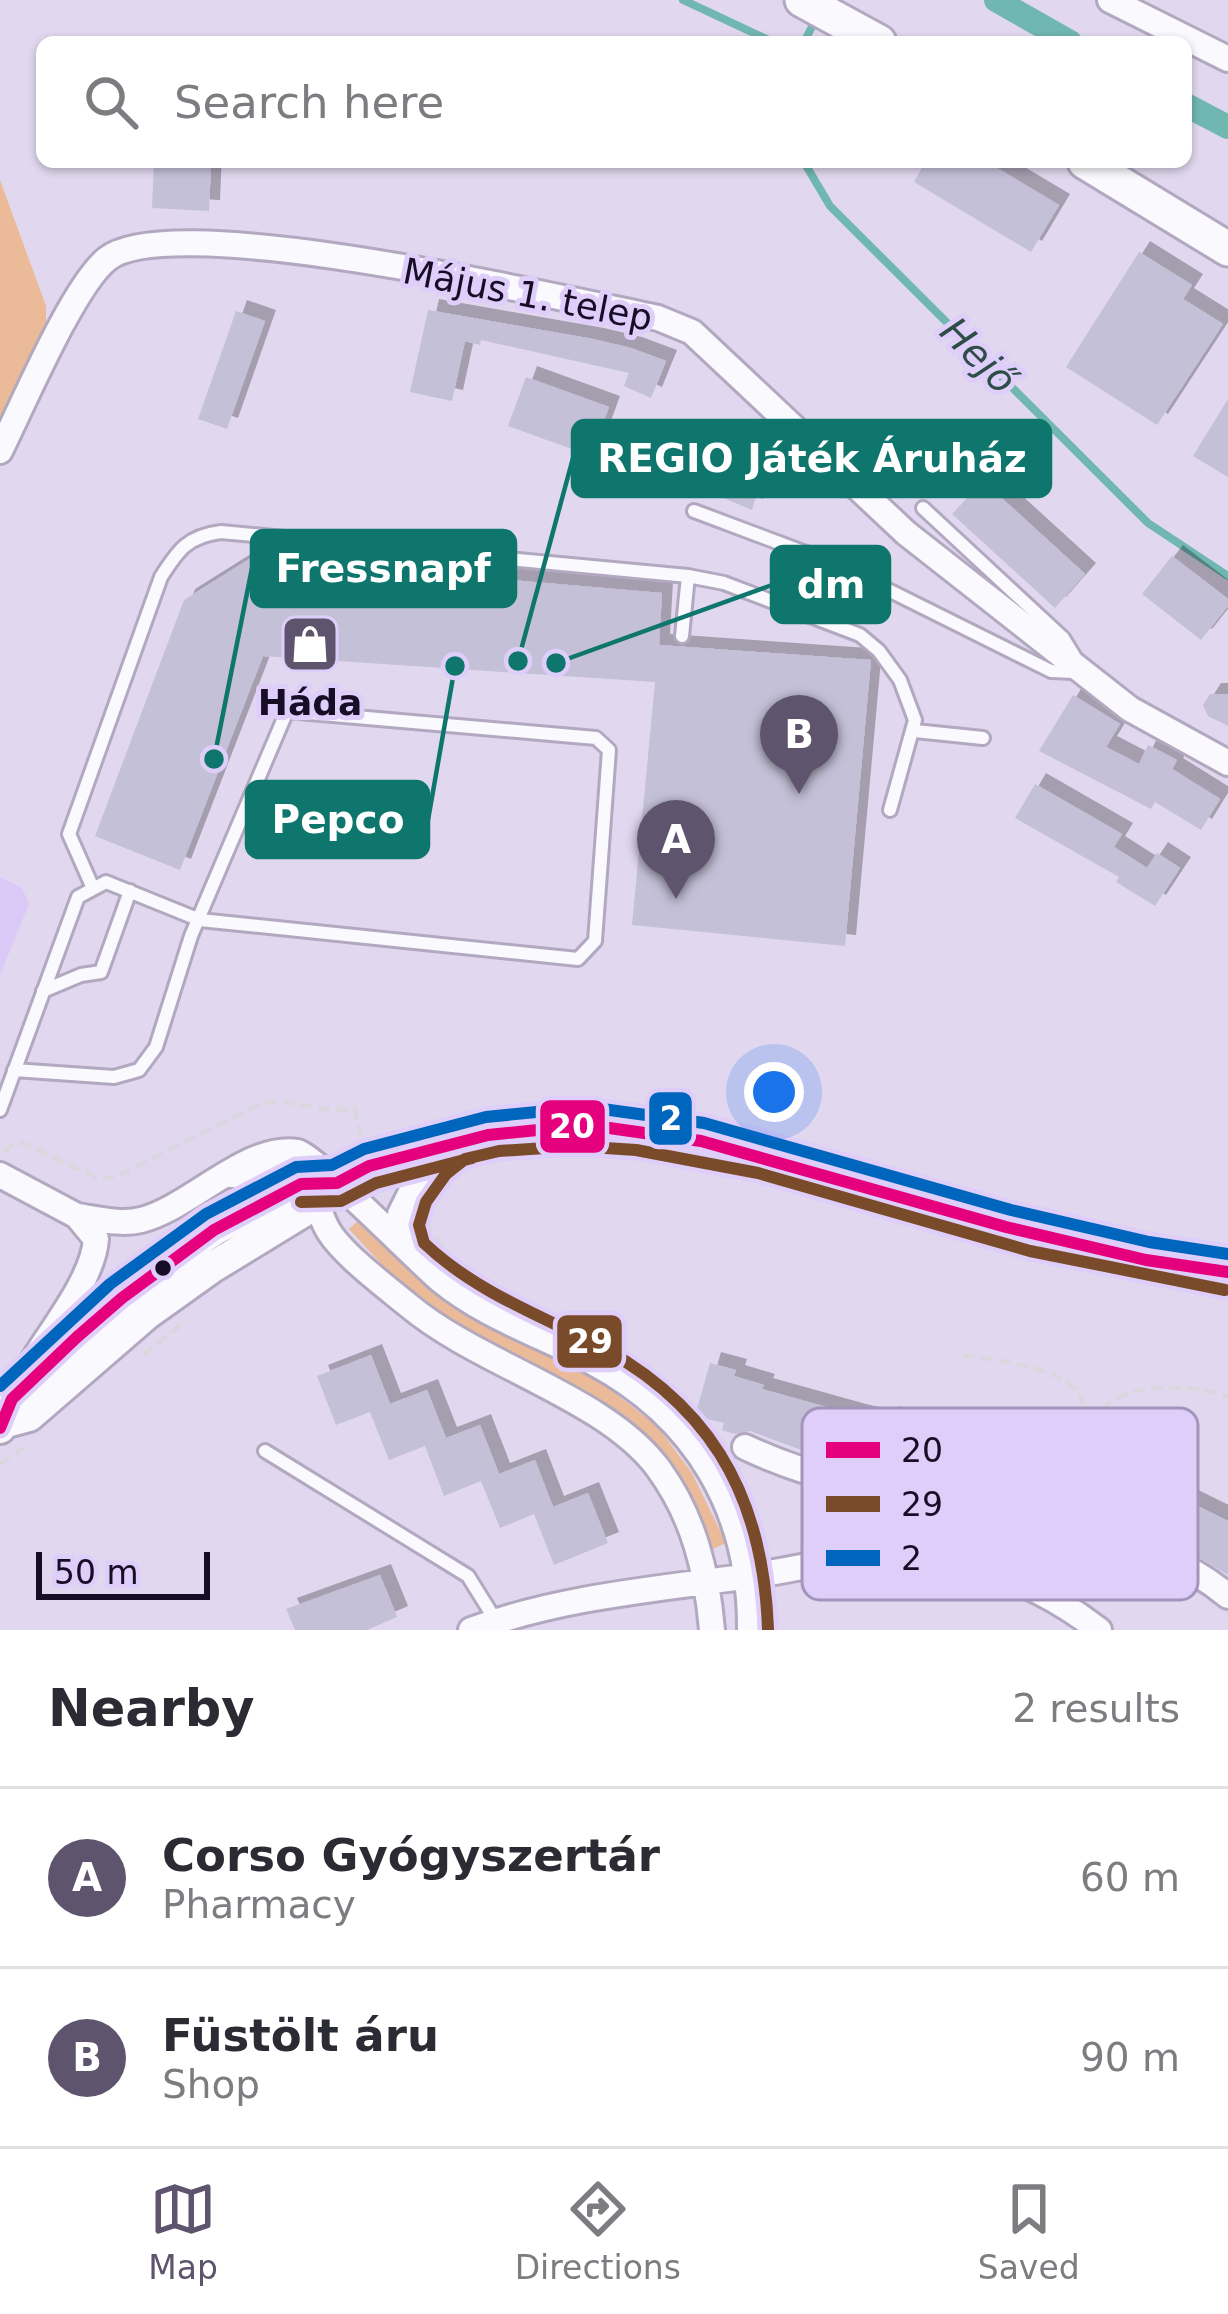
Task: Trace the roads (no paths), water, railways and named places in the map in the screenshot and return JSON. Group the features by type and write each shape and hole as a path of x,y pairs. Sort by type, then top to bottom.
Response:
{"main road":[{"path":"816,7 868,36"},
{"path":"1095,168 1228,249"}],"street":[{"path":"1110,0 1182,36"},
{"path":"1192,41 1228,59"},
{"name":"Május 1. telep","path":"0,451 79,296 108,258 148,245 268,245 658,317 692,332 906,533 1083,673 1130,709 1228,763"},
{"path":"6,1416 29,1415 148,1313 369,1166 488,1135 539,1128 587,1125 701,1141 1006,1227 1146,1260 1228,1272"},
{"path":"408,1252 400,1214 417,1180 451,1146"},
{"path":"77,1216 139,1221 260,1156 282,1150 305,1153 321,1200 410,1307 450,1337 632,1439 658,1468 679,1503 709,1580 712,1630"},
{"path":"230,1174 287,1178 408,1252 463,1299 592,1362 656,1403 706,1461 726,1503 748,1576 750,1630"},
{"path":"0,1175 77,1216 96,1238 87,1275 44,1339 6,1416"},
{"path":"6,1416 122,1298 173,1258 214,1230 321,1200"},
{"path":"745,1448 802,1472"},
{"path":"471,1630 643,1589 802,1569"},
{"path":"1198,1573 1228,1596"},
{"path":"1059,1600 1099,1630"}],"lane":[{"path":"922,508 1063,638 1083,673"},
{"path":"694,511 838,565 1052,671 1083,673"},
{"path":"92,886 69,834 161,577 180,547 201,535 221,532 688,575 860,634 900,680 915,720 890,810"},
{"path":"682,636 688,575"},
{"path":"0,1109 14,1070 43,991 78,897 106,882 200,920 578,959 595,941 608,751 596,738 287,711 200,920 156,1047 139,1070 114,1077 14,1070"},
{"path":"915,731 983,738"},
{"path":"43,991 100,972 130,891"},
{"path":"265,1451 468,1576 496,1621"}],"waterway":[{"name":"Hejő","path":"683,0 760,36"},
{"path":"996,0 1059,36"},
{"path":"807,36 817,17"},
{"path":"1192,108 1228,127"},
{"name":"Hejő","path":"808,168 830,206 1148,523 1228,576"}],"place":[{"name":"Háda","path":"310,644"},
{"name":"REGIO Játék Áruház","path":"518,661"},
{"name":"dm","path":"556,663"},
{"name":"Pepco","path":"455,666"},
{"name":"Fressnapf","path":"214,759"},
{"name":"Füstölt áru","path":"799,794"},
{"name":"Corso Gyógyszertár","path":"676,899"}]}
